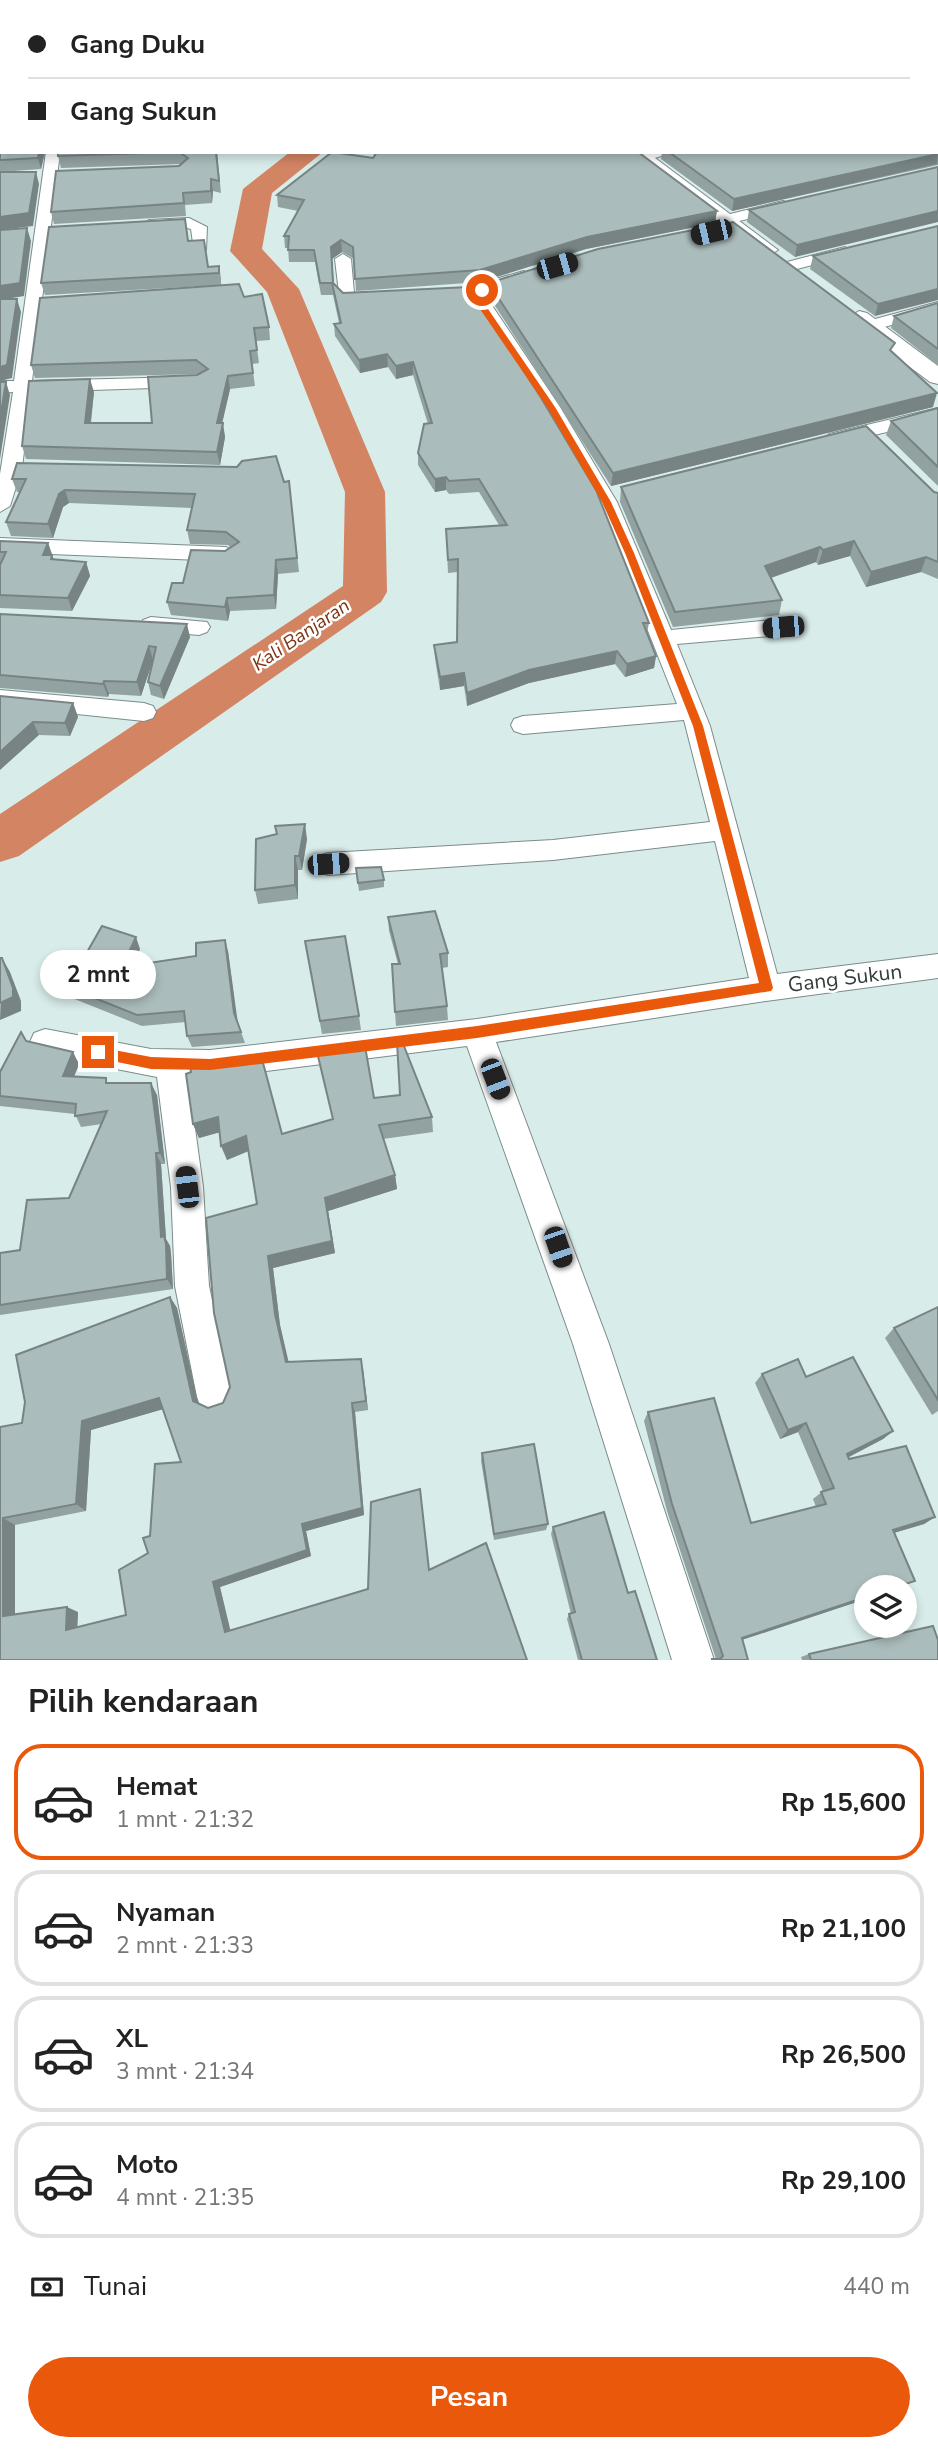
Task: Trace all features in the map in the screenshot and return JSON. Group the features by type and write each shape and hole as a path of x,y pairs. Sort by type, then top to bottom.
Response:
{"street":[{"path":"0,506 12,468 21,386 39,302 41,232 53,154"},
{"path":"638,155 725,226 809,281"},
{"path":"725,226 793,204"},
{"path":"135,226 189,223 200,227 200,247"},
{"path":"789,266 857,249"},
{"path":"344,259 346,298 397,296"},
{"path":"544,270 476,290 484,309 551,407 604,497 663,638 692,710 766,988"},
{"path":"11,304 39,302"},
{"path":"840,304 938,377"},
{"path":"870,326 938,307"},
{"path":"0,387 199,381"},
{"path":"818,442 938,414"},
{"path":"866,430 884,448"},
{"path":"604,497 630,490"},
{"path":"0,545 228,555"},
{"path":"132,624 198,626"},
{"path":"663,638 783,627"},
{"path":"0,698 144,712"},
{"path":"523,725 692,710"},
{"path":"328,864 553,850 726,830"},
{"name":"Gang Sukun","path":"45,1042 171,1065 237,1062 477,1032 766,988 938,966"},
{"path":"477,1032 553,1234 656,1536 693,1660"},
{"path":"171,1065 187,1187 192,1286 215,1397"}],"building":[{"path":"0,154 39,154 38,158 0,160"},
{"path":"58,154 118,154 58,156"},
{"path":"182,154 216,154 219,181 211,179 211,191 183,193 184,203 51,212 56,171 179,166 188,158"},
{"path":"329,154 373,158 376,154 641,154 717,211 587,237 480,270 355,279 353,247 341,240 331,247 333,283 343,293 469,287 540,396 596,490 649,623 643,623 656,656 627,664 617,651 529,670 467,693 464,673 440,677 434,645 457,642 458,559 448,560 446,529 507,525 479,479 435,479 418,453 424,424 432,423 413,362 396,366 387,354 359,360 334,324 341,323 332,283 320,283 314,250 288,250 289,236 284,236 304,200 277,195"},
{"path":"672,154 938,154 734,199"},
{"path":"938,167 938,211 797,245 749,210"},
{"path":"0,172 36,172 29,213 0,217"},
{"path":"185,219 188,241 204,240 208,267 219,266 219,273 41,283 49,227"},
{"path":"733,222 895,343 890,350 937,393 613,473 490,285 495,281 598,249"},
{"path":"938,226 938,289 878,304 813,256"},
{"path":"27,228 20,283 0,286 0,230"},
{"path":"239,284 244,297 262,294 269,327 254,328 257,350 250,351 253,373 228,376 217,423 223,423 217,452 22,446 29,381 90,379 85,423 152,423 148,377 197,375 208,369 196,360 31,365 40,298"},
{"path":"0,299 17,299 7,365 0,367"},
{"path":"938,303 938,349 894,316"},
{"path":"0,382 6,382 0,419"},
{"path":"938,408 938,467 891,421"},
{"path":"866,426 938,493 938,562 926,557 871,572 854,541 823,550 820,547 765,566 782,600 675,612 621,487"},
{"path":"276,456 284,482 289,481 297,558 276,560 274,595 227,598 225,607 167,602 172,583 183,583 191,550 225,551 239,542 226,532 187,530 195,494 65,490 59,494 48,524 6,522 26,479 12,479 17,463 237,467 242,461"},
{"path":"0,541 48,543 43,555 52,555 51,559 86,562 68,598 0,595 0,565 6,552 0,552"},
{"path":"0,614 187,624 160,686 148,682 156,647 149,646 137,682 104,681 103,684 0,675"},
{"path":"0,696 73,703 65,723 33,722 0,752"},
{"path":"305,824 299,856 295,856 295,885 255,890 256,839 277,834 275,826"},
{"path":"381,867 384,880 358,883 356,868"},
{"path":"435,911 448,953 440,954 447,1006 395,1012 392,964 400,964 388,917"},
{"path":"102,926 136,937 122,967 196,956 196,943 225,940 234,1013 241,1032 187,1036 184,1011 137,1015 67,987"},
{"path":"345,936 359,1016 320,1021 305,941"},
{"path":"0,958 13,988 13,997 0,1003"},
{"path":"21,1032 26,1041 73,1052 63,1076 106,1078 106,1083 151,1083 160,1153 156,1153 161,1237 164,1236 166,1244 167,1279 0,1305 0,1253 20,1250 27,1200 69,1198 107,1111 75,1116 76,1104 0,1096 0,1072"},
{"path":"402,1041 432,1117 379,1125 395,1175 325,1198 332,1241 268,1256 275,1314 286,1362 361,1359 366,1401 352,1403 362,1508 302,1524 307,1550 213,1582 225,1632 368,1589 371,1502 420,1489 429,1570 486,1543 527,1660 0,1660 0,1427 22,1423 25,1402 16,1355 170,1297 193,1401 208,1408 223,1403 230,1387 214,1313 206,1218 257,1204 246,1136 221,1146 218,1117 193,1124 186,1074 191,1072 190,1065 262,1059 282,1134 333,1119 317,1052 365,1046 374,1098 400,1095 397,1042","holes":["159,1398 181,1462 155,1464 150,1536 143,1538 148,1553 119,1570 126,1615 66,1630 67,1607 3,1616 3,1518 76,1504 82,1421"]},
{"path":"938,1307 938,1400 894,1328"},
{"path":"853,1357 893,1431 847,1454 849,1459 906,1446 935,1517 893,1530 912,1575 854,1575 854,1601 742,1638 748,1660 712,1660 723,1656 672,1504 648,1412 714,1398 751,1523 826,1504 821,1492 834,1488 806,1423 788,1430 762,1374 798,1359 806,1377"},
{"path":"534,1444 548,1524 494,1534 482,1453"},
{"path":"604,1512 628,1593 635,1591 657,1660 582,1660 569,1614 575,1612 553,1527"},
{"path":"933,1626 938,1640 938,1660 811,1660 809,1654 880,1638 917,1638 917,1630"}],"waterway":[{"name":"Kali Banjaran","path":"0,841 365,592 365,492 282,289 246,251 258,189 306,154"}],"route":[{"path":"98,1052 151,1063 210,1065 477,1032 766,988 698,726 629,553 607,502 551,407 484,309 479,298 482,290"}]}
